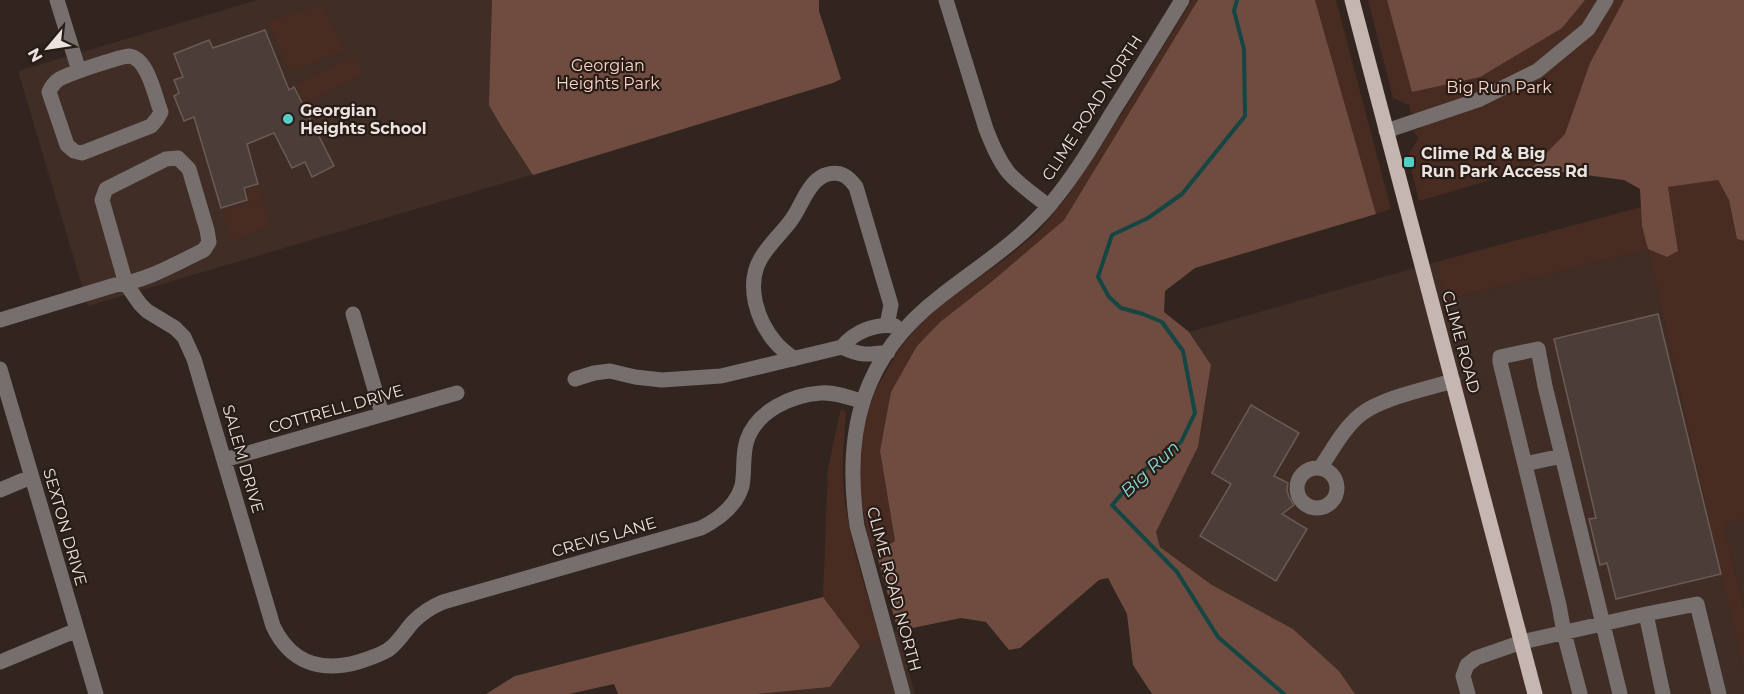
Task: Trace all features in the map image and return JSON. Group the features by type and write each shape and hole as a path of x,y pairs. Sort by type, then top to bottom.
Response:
{"main road":[{"name":"CLIME ROAD","path":"1352,0 1535,694"}],"street":[{"path":"57,0 79,71"},
{"path":"946,0 994,149 1014,177 1048,206"},
{"name":"CLIME ROAD NORTH","path":"903,694 855,517 852,455 861,401 874,373 906,328 927,306 1011,243 1032,224 1076,172 1182,0"},
{"path":"1386,131 1478,100 1537,71 1588,29 1606,0"},
{"path":"129,56 138,60 146,68 160,112 157,119 151,126 82,153 74,151 67,145 49,92 52,84 58,78 79,71 129,56"},
{"path":"0,320 115,285 126,284 146,278 204,250 209,243 207,230 189,169 178,158 166,159 106,189 102,200 126,284"},
{"path":"794,359 776,343 755,303 754,271 762,256 782,233 813,184 824,176 837,173 848,177 856,187 891,305 887,325"},
{"name":"SALEM DRIVE","path":"126,284 147,311 175,328 184,337 194,359 273,626 284,646 302,660"},
{"path":"353,314 382,414"},
{"path":"574,379 594,372 610,371 662,380 721,376 842,347 848,339 871,327 887,325 906,328"},
{"path":"842,347 854,353 866,355 888,352"},
{"path":"1580,694 1500,362 1500,357 1538,349 1620,694"},
{"name":"SEXTON DRIVE","path":"0,369 96,694"},
{"path":"1320,468 1360,415 1398,397 1452,381"},
{"name":"COTTRELL DRIVE","path":"224,460 457,393"},
{"name":"CREVIS LANE","path":"302,660 334,667 371,658 388,649 427,609 443,602 701,528 726,512 735,500 742,486 746,441 762,416 798,398 820,393 840,394 861,401"},
{"path":"1525,464 1562,456"},
{"path":"0,490 31,477"},
{"path":"1468,694 1463,676 1467,665 1476,658 1522,642 1696,604 1719,694"},
{"path":"1646,614 1663,694"},
{"path":"0,662 77,630"}],"shaded area":[{"name":"Georgian Heights School","path":"258,0 508,0 558,167 88,306 18,71"},
{"path":"1648,249 1744,671 1744,694 1355,694 1339,671 1293,629 1212,585 1160,547 1156,532 1198,447 1211,365 1189,332 1436,262 1446,300"},
{"path":"1744,519 1744,608 1724,525"},
{"path":"898,631 915,694 756,694 830,687 860,646"}],"green space":[{"name":"Georgian Heights Park","path":"492,0 819,0 819,11 841,79 533,175 489,105"},
{"path":"1192,0 1198,0 1064,220 940,322 917,346 880,451 895,541 876,552 869,543 861,498 859,456 864,419 877,387 900,348 924,319 1039,231 1067,197"},
{"path":"1198,0 1315,0 1376,214 1195,268 1165,291 1164,312 1189,332 1211,365 1198,447 1156,532 1160,547 1212,585 1293,629 1339,671 1355,694 1152,694 1133,665 1127,614 1108,578 1099,580 1020,648 1009,650 986,622 961,618 898,631 876,552 895,541 880,451 891,392 917,346 940,322 1064,220"},
{"path":"1315,0 1336,0 1391,209 1376,214"},
{"name":"Big Run Park","path":"1368,0 1744,0 1744,105 1419,201 1408,155 1419,138 1413,131 1421,128 1417,113 1411,113 1409,105 1393,98"},
{"path":"1387,0 1585,0 1562,28 1480,77 1412,92"},
{"path":"1624,0 1744,0 1744,241 1737,239 1729,200 1718,180 1668,187 1678,251 1667,257 1648,249 1642,226 1640,189 1624,180 1532,168 1565,134 1590,63"},
{"path":"322,6 345,50 289,72 268,21"},
{"path":"354,56 363,74 304,103 295,85"},
{"path":"1718,180 1729,200 1737,239 1744,241 1744,519 1724,525 1744,608 1744,671 1648,249 1445,300 1436,262 1641,207 1642,226 1678,250 1668,187"},
{"path":"259,186 270,224 232,242 222,211 249,203 246,190"},
{"path":"841,408 846,413 843,473 848,521 857,561 880,638 860,646 823,597 828,468"},
{"path":"823,597 860,646 830,687 756,694 618,694 614,684 569,694 486,694 515,676"}],"building":[{"path":"265,30 289,90 294,87 334,166 312,177 305,162 292,168 274,133 247,144 258,184 244,188 247,200 221,208 194,117 184,121 174,96 179,93 174,80 183,77 174,54 209,40 213,48"},
{"path":"1658,314 1721,574 1616,599 1607,563 1600,565 1589,519 1596,518 1554,339"},
{"path":"1251,405 1299,433 1274,476 1288,483 1287,490 1294,505 1282,514 1307,529 1276,581 1200,536 1231,484 1212,473"}],"waterway":[{"name":"Big Run","path":"1237,0 1234,11 1244,49 1245,116 1182,194 1148,218 1112,235 1098,277 1109,297 1121,308 1162,322 1183,351 1195,413 1181,442 1140,473 1112,505 1177,572 1218,637 1284,694"}],"place":[{"name":"Georgian Heights School","path":"288,119"},
{"name":"Clime Rd & Big Run Park Access Rd","path":"1409,162"}]}
